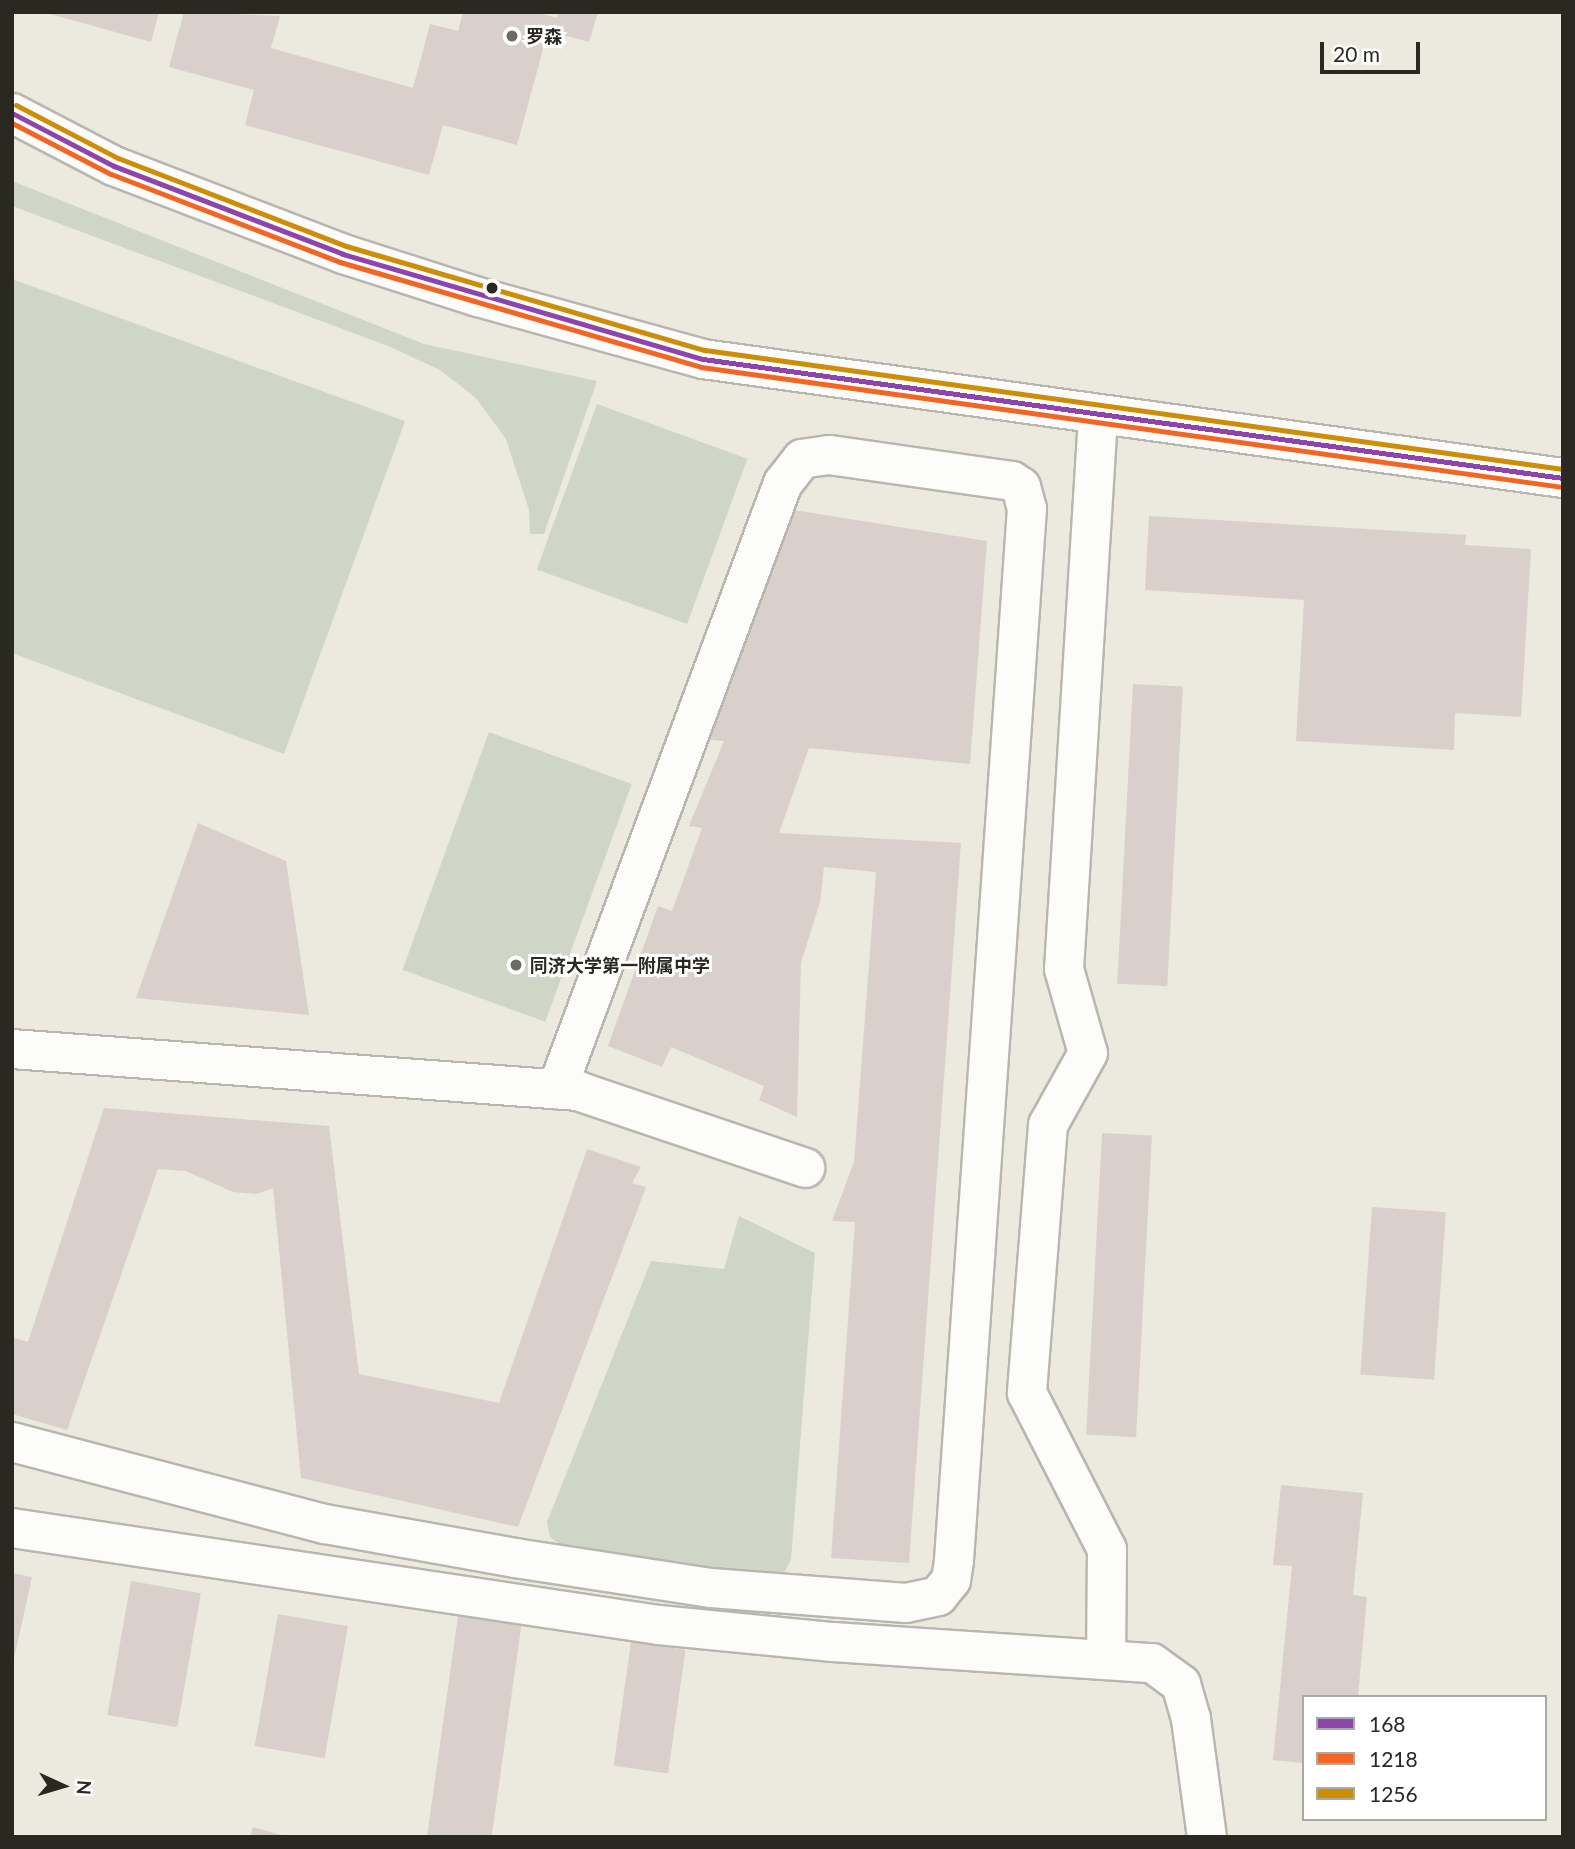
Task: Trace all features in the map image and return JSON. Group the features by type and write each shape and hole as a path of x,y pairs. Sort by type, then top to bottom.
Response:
{"street":[{"path":"12,113 114,166 343,254 478,297 703,359 1098,417 1563,478"},
{"path":"1098,417 1063,969 1088,1053 1048,1125 1027,1393 1107,1549 1106,1659"},
{"path":"12,1442 325,1524 515,1558 711,1588 905,1602 938,1596 951,1580 954,1560 1026,518 1021,487 1012,481 829,455 802,459 795,467 783,483 557,1089"},
{"path":"12,1049 557,1089 616,1102 805,1168"},
{"path":"12,1528 659,1625 833,1642 1152,1663 1181,1684 1191,1719 1207,1837"}],"green space":[{"path":"12,181 424,344 597,381 544,534 530,534 529,510 506,439 476,398 440,370 388,346 12,206"},
{"path":"12,279 405,421 284,754 12,653"},
{"path":"597,404 747,459 687,624 537,569"},
{"path":"489,732 632,784 545,1022 402,970"},
{"path":"739,1216 815,1253 791,1560 785,1571 773,1578 573,1550 559,1544 550,1537 547,1522 651,1261 724,1269"}],"building":[{"path":"43,12 159,12 151,42"},
{"path":"184,12 280,16 271,48 413,88 430,24 458,31 463,12 535,12 557,18 558,12 598,12 589,42 548,31 517,145 443,125 429,175 245,125 254,90 169,67"},
{"path":"781,508 987,541 970,764 809,748 779,833 961,843 909,1563 831,1558 855,1222 832,1221 854,1162 876,872 824,867 820,902 801,963 797,1117 759,1100 764,1086 671,1047 662,1067 608,1046 658,906 672,911 702,828 689,826 724,741 699,739"},
{"path":"1149,516 1466,535 1465,545 1531,549 1521,717 1455,713 1454,750 1296,741 1304,600 1145,590"},
{"path":"1133,684 1183,687 1167,986 1117,984"},
{"path":"198,823 286,861 309,1015 136,998"},
{"path":"104,1108 329,1126 359,1374 499,1403 587,1149 641,1167 632,1183 646,1187 518,1527 301,1478 273,1188 257,1194 233,1192 186,1171 158,1169 67,1430 12,1414 12,1337 28,1342"},
{"path":"1102,1133 1152,1136 1136,1437 1086,1435"},
{"path":"1372,1207 1446,1212 1434,1380 1360,1375"},
{"path":"1281,1485 1363,1493 1353,1595 1367,1597 1358,1695 1302,1695 1302,1763 1273,1760 1292,1566 1273,1565"},
{"path":"12,1573 32,1577 13,1663 12,1663"},
{"path":"131,1581 201,1593 177,1727 107,1715"},
{"path":"460,1602 523,1611 492,1837 427,1837"},
{"path":"278,1614 348,1626 325,1758 255,1746"},
{"path":"631,1642 685,1650 668,1773 614,1766"},
{"path":"253,1827 285,1836 285,1837 250,1837"}],"transit line":[{"name":"1256","path":"16,105 118,158 346,246 705,350 1563,469"},
{"name":"168","path":"12,113 114,166 343,254 703,359 1563,478"},
{"name":"1218","path":"12,123 111,174 340,262 701,367 1562,487"}],"place":[{"name":"罗森","path":"512,36"},
{"name":"同济大学第一附属中学","path":"516,965"}]}
